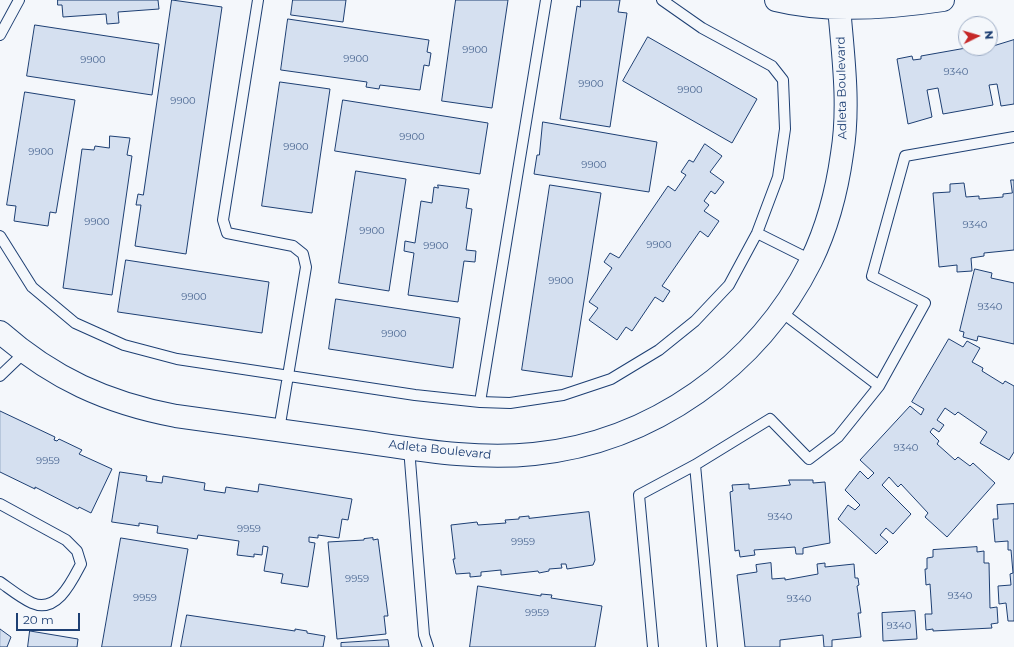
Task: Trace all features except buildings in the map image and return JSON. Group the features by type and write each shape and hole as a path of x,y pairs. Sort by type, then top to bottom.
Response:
{"street":[{"path":"776,0 794,4 839,8 915,4 943,0"},
{"name":"Adleta Boulevard","path":"0,332 24,353 54,373 88,390 142,410 460,455 504,456 534,454 601,441 631,430 669,411 693,396 734,364 780,312 811,260 825,224 837,185 843,151 845,117 839,8"}],"lane":[{"path":"0,35 19,0"},
{"path":"258,0 223,220 227,233 293,246 303,254 306,266 279,430"},
{"path":"480,402 546,0"},
{"path":"0,236 32,287 75,323 124,346 177,359 287,380 480,402 510,403 563,395 611,379 659,350 695,321 729,285 757,233 778,178 785,129 783,80 772,66 702,28 662,0"},
{"path":"653,647 639,495 695,465 770,419 809,458 838,437 879,386 926,303 872,276 905,156 1014,137"},
{"path":"757,233 811,260"},
{"path":"780,312 879,386"},
{"path":"0,376 24,353"},
{"path":"410,448 424,635 428,647"},
{"path":"695,465 712,647"},
{"path":"0,504 66,540 77,551 81,564 72,582 58,600 44,604 33,603 0,582"}]}
